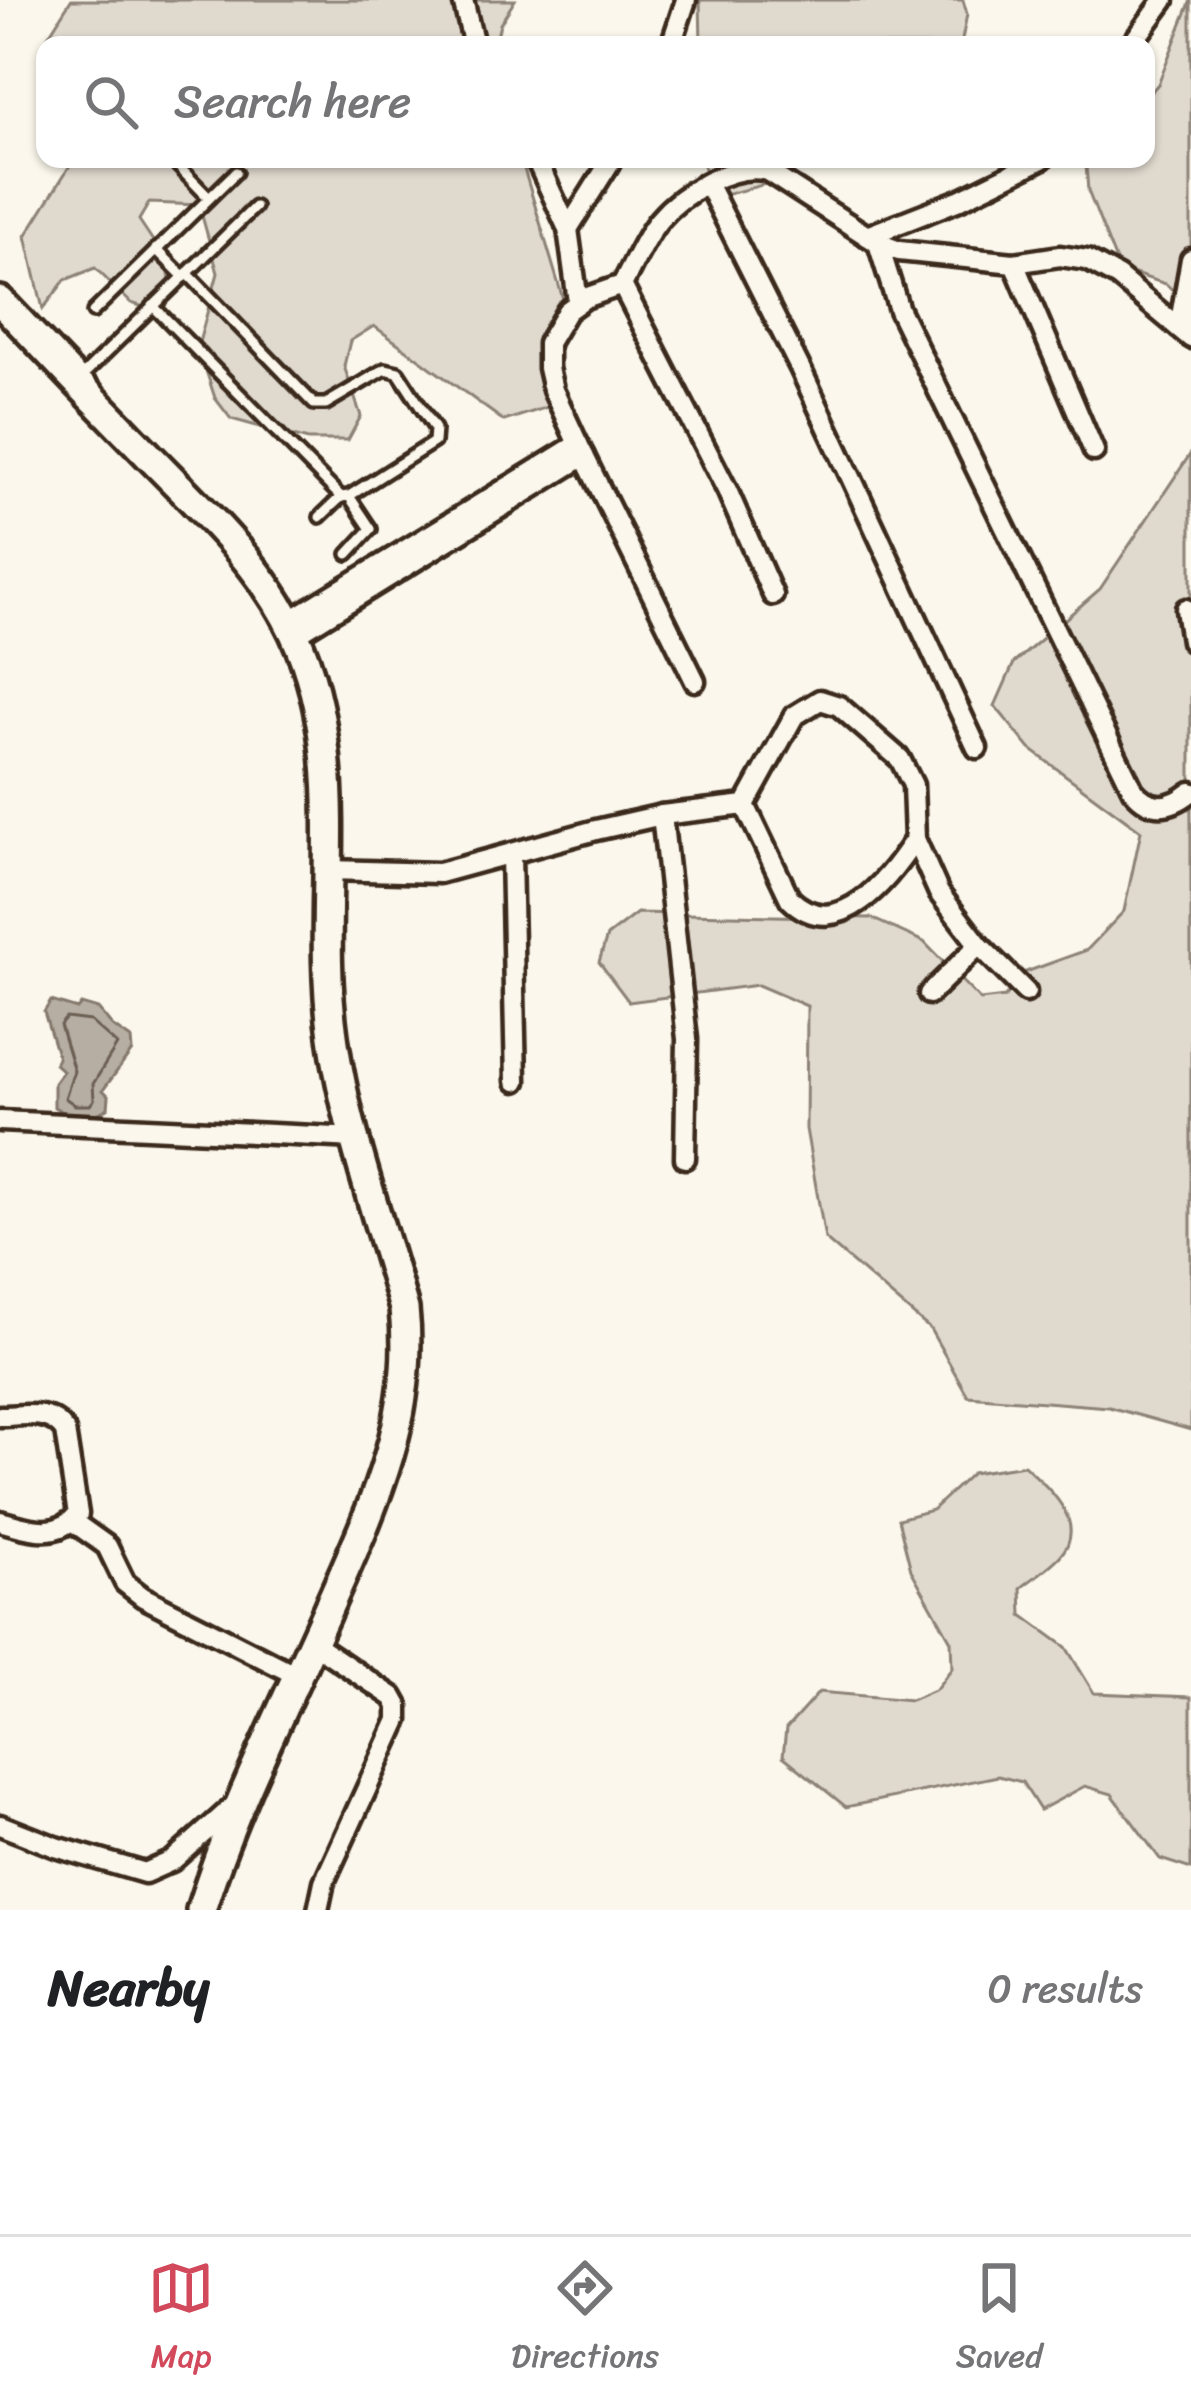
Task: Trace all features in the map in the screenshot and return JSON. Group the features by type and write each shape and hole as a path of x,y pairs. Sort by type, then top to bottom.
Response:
{"main road":[{"path":"0,301 218,527 254,569 291,629 323,724 329,771 327,945 333,1038 404,1309 408,1368 398,1428 379,1493 244,1797 201,1910"}],"street":[{"path":"463,0 472,36"},
{"path":"674,36 686,0"},
{"path":"1138,36 1164,0"},
{"path":"540,168 568,229 578,302"},
{"path":"568,229 606,168"},
{"path":"695,681 581,450 548,368 548,343 555,326 578,302 622,285 657,223 674,205 746,168 766,171 872,240 914,254 1014,263 1060,256 1088,260 1118,277 1185,333"},
{"path":"872,240 1024,168"},
{"path":"708,185 801,370 977,748"},
{"path":"872,240 899,310 1133,790 1151,806 1164,806 1191,793"},
{"path":"1185,333 1191,259"},
{"path":"1014,263 1094,451"},
{"path":"622,285 727,490 773,595"},
{"path":"291,629 581,450"},
{"path":"1186,609 1191,641"},
{"path":"746,805 794,716 820,700 839,706 908,770 915,838 939,893 979,945 1026,992"},
{"path":"328,871 440,873 662,815 746,805"},
{"path":"746,805 790,898 800,908 820,913 857,906 899,863 915,838"},
{"path":"662,815 687,1039 686,1157"},
{"path":"512,855 516,1082"},
{"path":"929,994 979,945"},
{"path":"0,1120 357,1138"},
{"path":"0,1416 50,1416 58,1421 65,1431 78,1514 67,1527 51,1531 0,1522"},
{"path":"72,1521 107,1546 125,1583 143,1597 298,1676"},
{"path":"313,1642 393,1697 398,1706 398,1720 324,1882 318,1910"},
{"path":"0,1825 145,1873 172,1861 244,1797"}],"lane":[{"path":"180,168 209,198"},
{"path":"93,312 236,172"},
{"path":"77,381 255,206"},
{"path":"156,249 314,404 326,404 385,369 398,372 436,436 434,442 345,496 320,517"},
{"path":"153,306 345,496 371,529 348,554"}],"shaded area":[{"path":"71,0 515,0 497,36 48,36"},
{"path":"700,0 963,0 967,14 963,36 701,36"},
{"path":"1191,0 1191,307 1166,284 1119,269 1088,191 1086,168 1155,168 1158,84"},
{"path":"68,168 524,168 569,319 547,360 548,407 504,421 374,326 350,341 344,366 361,416 348,440 308,440 231,419 215,398 198,346 218,273 199,205 149,203 139,220 167,262 172,291 156,311 131,303 95,268 65,280 43,309 26,236"},
{"path":"704,168 781,168 766,184 710,199"},
{"path":"1191,453 1191,1430 1109,1407 968,1396 930,1329 825,1239 806,1129 807,1006 758,985 629,1002 599,962 607,936 637,913 871,918 924,942 980,1000 1005,997 1023,973 1087,950 1124,911 1141,831 1030,749 995,706 1014,663 1100,589"},
{"path":"1024,1465 1062,1506 1070,1531 1060,1556 1021,1588 1022,1615 1066,1647 1094,1693 1191,1697 1191,1869 1160,1859 1112,1794 1085,1786 1040,1810 1022,1782 998,1776 846,1807 783,1756 786,1729 819,1692 911,1700 936,1689 952,1668 951,1641 911,1570 898,1519 932,1510 972,1473"}],"water":[{"path":"51,1001 98,1009 131,1039 132,1051 103,1090 109,1096 108,1108 94,1115 81,1117 54,1107 54,1083 63,1071 55,1064 58,1058 44,1012"}]}
